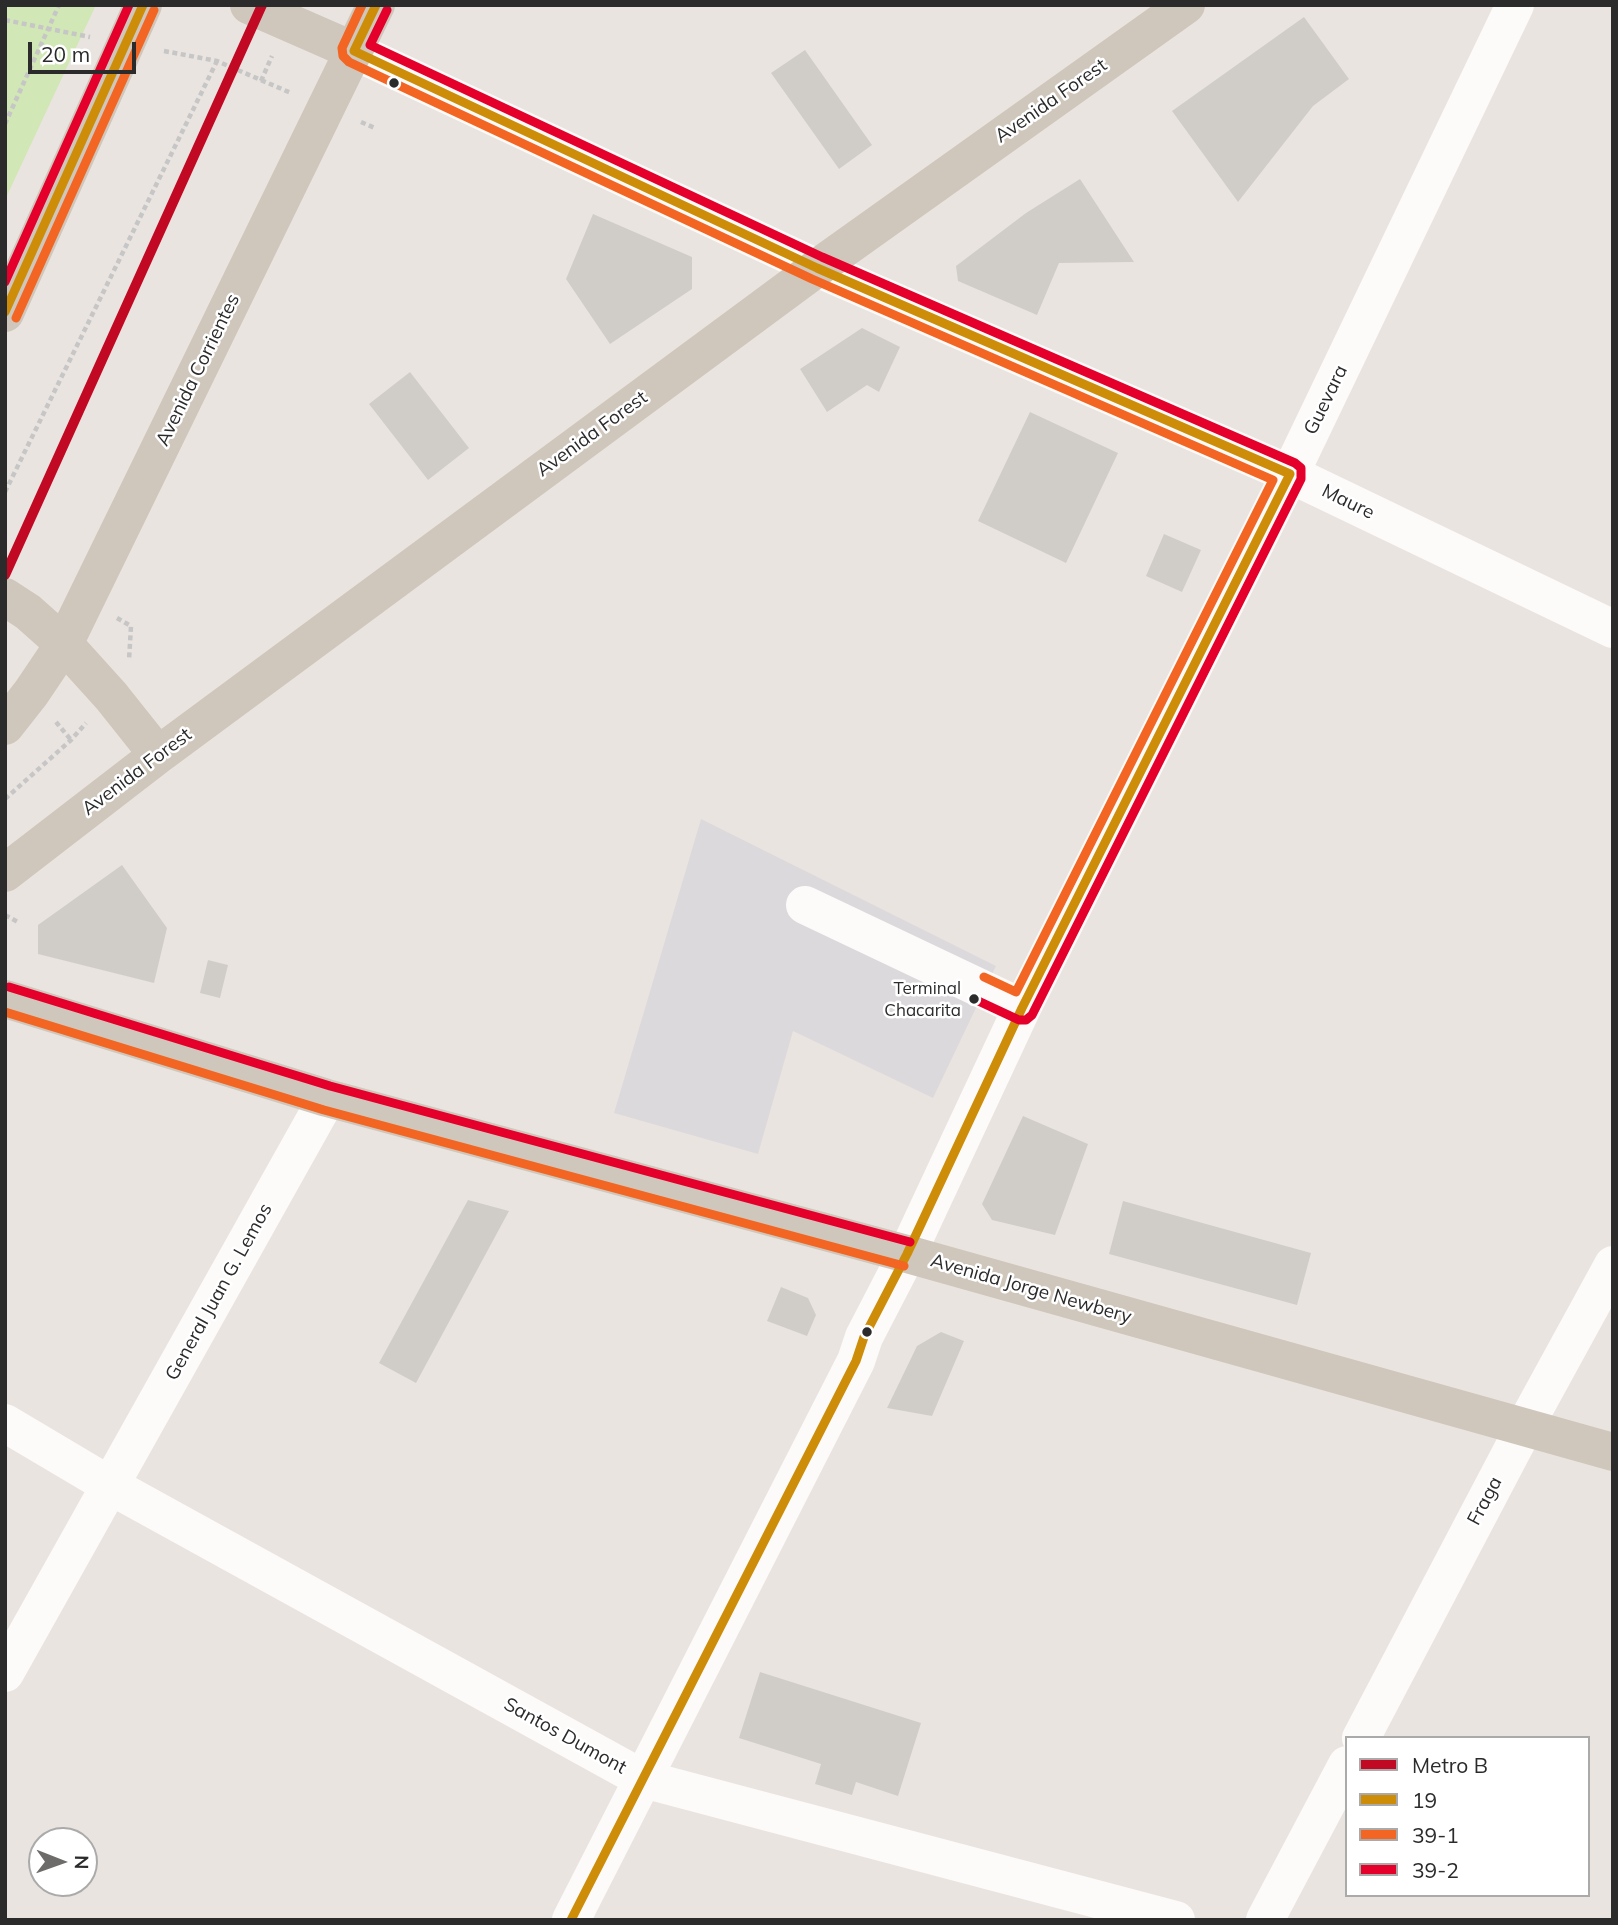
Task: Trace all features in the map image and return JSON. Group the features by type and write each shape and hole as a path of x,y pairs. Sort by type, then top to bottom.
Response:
{"main road":[{"path":"5,313 143,5"},
{"path":"249,5 354,51"},
{"name":"Avenida Corrientes","path":"5,726 64,645 376,5"},
{"name":"Avenida Forest","path":"5,873 158,755 817,268 1186,5"},
{"path":"5,597 28,612 64,645 111,696 158,755"},
{"name":"Avenida Jorge Newbery","path":"5,999 327,1098 907,1254 1613,1452"}],"street":[{"name":"Guevara","path":"571,1920 849,1373 1022,1008 1290,474 1515,5"},
{"name":"Maure","path":"354,51 817,268 1290,474 1613,629"},
{"path":"805,905 1022,1008"},
{"name":"General Juan G. Lemos","path":"5,1673 327,1098"},
{"name":"Fraga","path":"1362,1736 1613,1265"},
{"name":"Santos Dumont","path":"5,1423 111,1486 643,1779 1176,1920"},
{"path":"1265,1920 1345,1769"}],"path":[{"path":"5,124 60,5"},
{"path":"5,20 217,61 375,128"},
{"path":"5,492 217,61"},
{"path":"5,915 18,922"}],"shaded area":[{"path":"701,819 996,966 933,1098 793,1031 758,1154 614,1113"}],"green space":[{"path":"5,5 96,5 5,200"}],"building":[{"path":"1304,17 1349,79 1313,106 1238,202 1172,111"},
{"path":"805,50 872,145 839,169 771,73"},
{"path":"1080,179 1134,262 1059,263 1037,315 958,281 956,266 1026,213"},
{"path":"593,214 692,257 692,289 610,344 566,279"},
{"path":"862,328 900,347 879,392 867,385 827,412 800,369"},
{"path":"410,372 469,448 428,480 369,404"},
{"path":"1030,412 1118,453 1066,563 978,521"},
{"path":"1164,534 1201,550 1182,592 1146,576"},
{"path":"122,865 167,928 154,983 38,954 38,925"},
{"path":"208,960 228,965 220,998 200,993"},
{"path":"1023,1116 1088,1144 1055,1235 992,1220 982,1204"},
{"path":"468,1200 509,1211 416,1383 379,1363"},
{"path":"1123,1201 1311,1253 1297,1305 1109,1254"},
{"path":"781,1287 808,1298 816,1315 807,1336 767,1321"},
{"path":"941,1332 964,1341 932,1416 887,1408 917,1346"},
{"path":"760,1672 921,1723 898,1796 856,1782 852,1795 815,1784 821,1764 739,1738"}],"metro line":[{"name":"B","path":"5,575 262,5"}],"transit line":[{"name":"39-2","path":"5,282 129,5"},
{"name":"19","path":"5,312 143,5"},
{"name":"39-1","path":"362,5 342,48 343,56 349,62 812,279 1273,480 1016,992 984,977"},
{"name":"19","path":"376,5 354,51 817,268 1290,474 1022,1008 907,1254 864,1337 856,1361 571,1920"},
{"name":"39-1","path":"16,318 154,10"},
{"name":"39-2","path":"387,10 370,45 822,257 1295,463 1301,468 1301,479 1032,1015 1026,1020 1019,1020 974,999"},
{"name":"39-2","path":"9,987 330,1086 910,1242"},
{"name":"39-1","path":"5,1012 324,1110 904,1266"}],"place":[{"name":"Terminal Chacarita","path":"974,999"}]}
